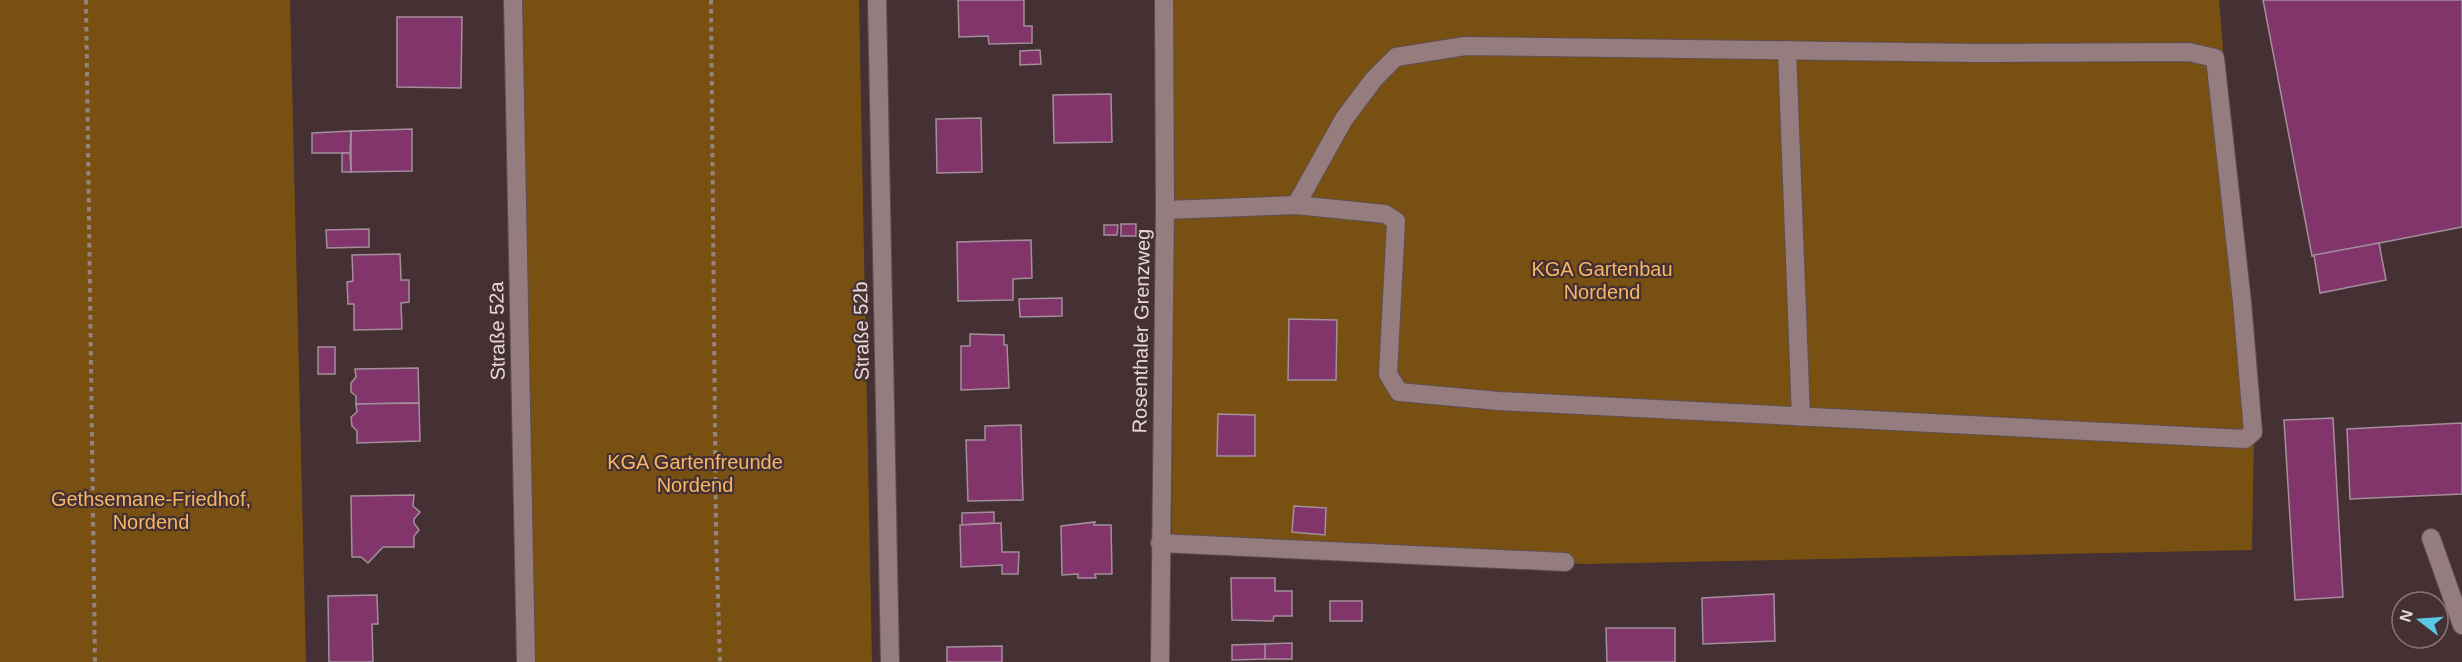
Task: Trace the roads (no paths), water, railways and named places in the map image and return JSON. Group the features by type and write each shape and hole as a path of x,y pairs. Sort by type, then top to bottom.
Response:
{"street":[{"name":"Straße 52a","path":"513,0 526,662"},
{"name":"Straße 52b","path":"877,0 890,662"},
{"name":"Rosenthaler Grenzweg","path":"1160,662 1165,210 1164,0"},
{"path":"1165,210 1296,205 1385,214 1396,221 1388,374 1399,392 1499,401 2245,439 2253,432 2242,302 2215,58 2189,52 1465,46 1396,57 1374,79 1344,119 1296,205"},
{"path":"1787,50 1802,417"},
{"path":"2431,538 2462,625"},
{"path":"1160,543 1565,562"}],"park label":[{"name":"KGA Gartenbau Nordend","path":"1602,280"},
{"name":"KGA Gartenfreunde Nordend","path":"695,474"},
{"name":"Gethsemane-Friedhof, Nordend","path":"151,510"}]}
